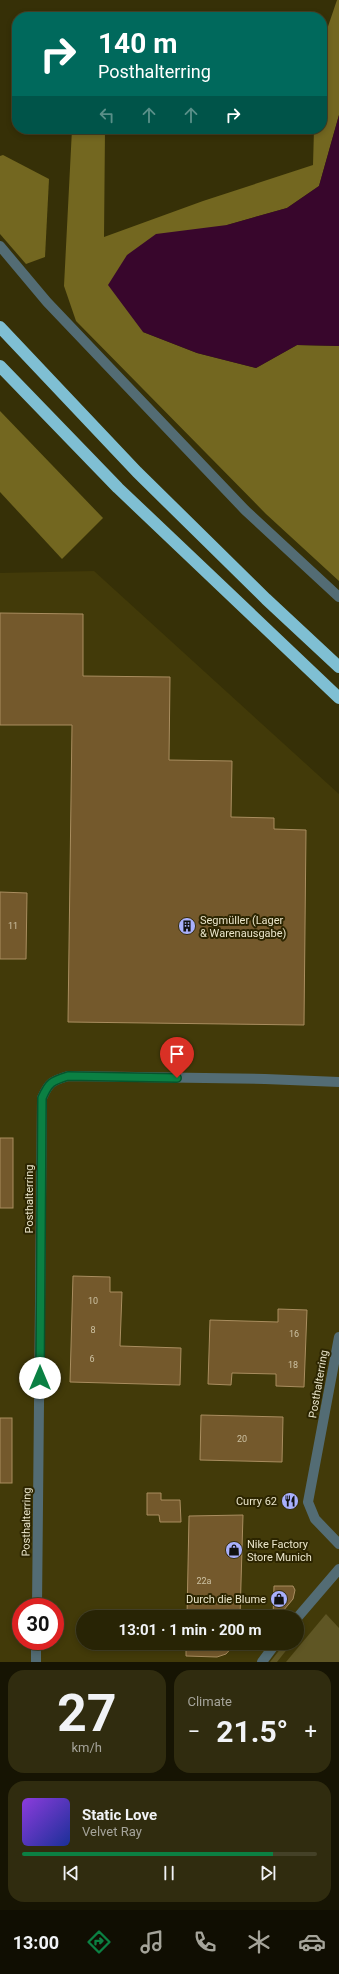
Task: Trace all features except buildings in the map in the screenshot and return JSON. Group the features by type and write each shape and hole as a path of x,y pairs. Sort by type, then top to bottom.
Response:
{"highway":[{"path":"0,326 137,472 266,599 339,667"},
{"path":"0,366 118,488 339,698"}],"street":[{"path":"0,246 47,302 240,504 339,597"},
{"name":"Posthalterring","path":"37,1598 42,1098 47,1085 55,1080 68,1076 265,1079 339,1082"},
{"name":"Posthalterring","path":"339,1337 308,1502 316,1519 339,1544"},
{"path":"304,1610 339,1569"},
{"path":"36,1650 36,1662"},
{"path":"262,1662 271,1650"}],"shaded area":[{"path":"337,0 339,0 339,115 319,186 287,208 227,225 143,332 197,353 256,368 297,345 339,346 339,581 266,514 76,321 64,286 72,134 105,134 104,237 203,201 313,165 314,134 327,134 327,29"},
{"path":"339,115 339,346 297,345 256,368 197,353 143,332 108,285 127,255 156,234 227,225 287,208 319,186"},
{"path":"3,155 49,179 45,257 26,264 0,234 0,156"},
{"path":"0,411 103,518 62,559 0,492"},
{"path":"94,571 339,794 339,1662 0,1662 0,573"},
{"path":"326,1614 339,1628 339,1662 286,1662 296,1650 304,1650 304,1640"},
{"path":"279,1650 286,1650 277,1662 270,1662"}],"place":[{"name":"Segmüller (Lager & Warenausgabe)","path":"187,926"},
{"name":"Curry 62","path":"290,1501"},
{"name":"Nike Factory Store Munich","path":"234,1550"},
{"name":"Durch die Blume","path":"279,1599"}],"route":[{"path":"40,1378 42,1098 47,1085 55,1080 68,1076 177,1078"}]}
